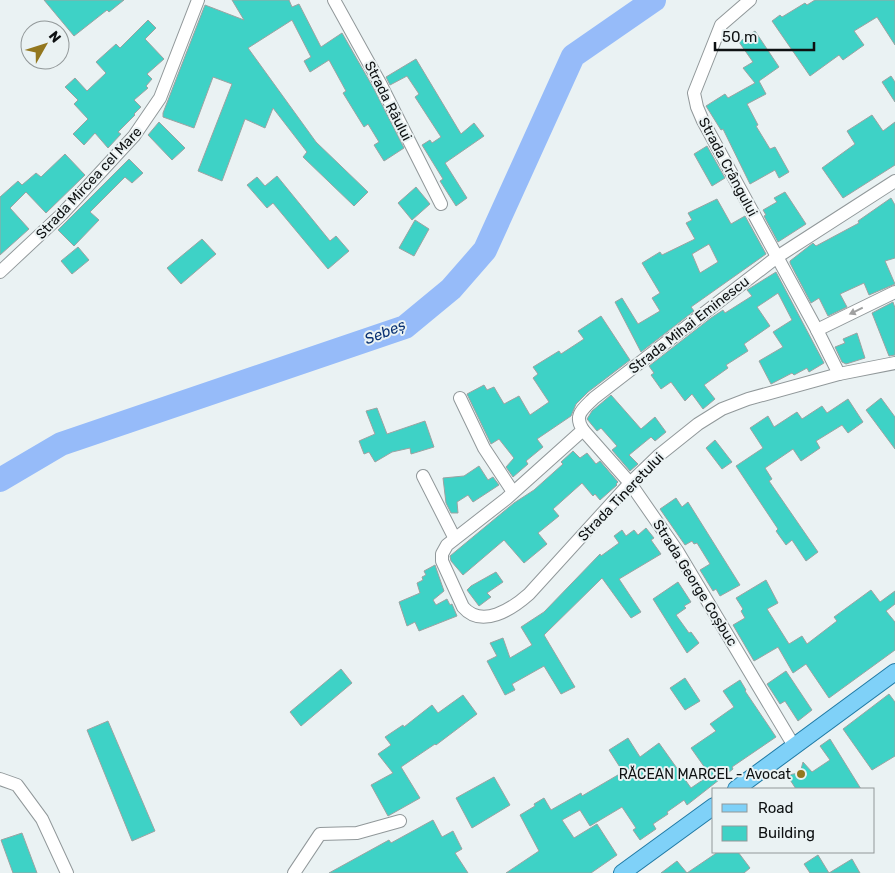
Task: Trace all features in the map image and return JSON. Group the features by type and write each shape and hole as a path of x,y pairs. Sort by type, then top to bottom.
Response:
{"main road":[{"path":"737,788 895,672"},
{"path":"622,873 712,807"}],"street":[{"name":"Strada Mircea cel Mare","path":"0,272 62,214 134,136 160,98 198,0"},
{"name":"Strada Râului","path":"334,0 381,85 441,204"},
{"name":"Strada Crângului","path":"750,0 721,25 694,93 697,107 839,374"},
{"name":"Strada Mihai Eminescu","path":"582,430 578,424 578,418 582,410 594,398 777,257 895,181"},
{"path":"817,330 895,292"},
{"name":"Strada Tineretului","path":"454,537 446,545 442,554 442,561 463,607 468,613 482,618 502,612 517,605 529,594 630,483 658,456 698,424 722,409 748,399 839,374 895,363"},
{"path":"460,398 484,448 513,492"},
{"path":"423,476 454,537 513,492 582,430"},
{"name":"Strada George Coșbuc","path":"582,430 630,483 678,552 794,746"},
{"path":"1,778 17,786 42,819 67,873"},
{"path":"294,873 320,834 358,833 400,821"}],"building":[{"path":"44,0 124,0 109,12 107,10 74,36 70,31 70,20 61,20"},
{"path":"232,0 289,0 292,7 299,4 321,47 342,33 374,89 404,148 384,161 374,145 379,142 368,124 364,127 343,93 346,91 329,60 310,72 304,61 311,57 292,20 248,48 316,142 368,192 354,206 303,157 307,152 273,108 265,128 245,119 222,181 198,171 232,84 213,77 194,128 163,117 205,5 244,20"},
{"path":"815,0 895,0 895,45 877,17 854,31 864,45 843,60 839,55 810,76 772,21 780,15 782,17 805,3 807,5"},
{"path":"148,20 156,28 145,39 164,59 147,74 152,79 146,86 148,88 134,100 141,107 118,132 121,134 108,148 95,133 84,145 73,134 88,119 74,104 78,100 65,87 75,78 87,91 106,73 96,62 116,44 120,48"},
{"path":"755,31 779,67 759,81 766,94 747,104 758,125 756,126 770,149 775,147 789,172 779,178 775,170 750,184 723,129 721,130 706,106 725,94 728,98 755,83 743,68 753,62 739,42"},
{"path":"416,59 461,134 474,123 484,136 445,163 467,198 456,206 440,181 443,179 422,145 430,140 432,143 441,137 415,97 419,94 407,76 390,85 386,77"},
{"path":"891,76 895,82 895,102 882,82"},
{"path":"872,115 883,131 895,122 895,165 843,198 822,168 855,144 847,131"},
{"path":"159,122 185,148 172,160 148,135"},
{"path":"707,146 725,178 712,186 694,154"},
{"path":"65,154 85,175 46,213 26,192 10,208 29,229 0,255 0,197 18,181 22,185 36,173 41,177"},
{"path":"129,159 143,173 132,183 125,177 90,212 99,220 74,246 58,230"},
{"path":"277,176 330,241 336,236 349,251 328,269 273,203 267,208 247,185 257,177 265,186"},
{"path":"416,187 430,204 412,220 398,203"},
{"path":"785,192 806,224 778,242 764,216 766,215 763,210 777,202 774,198"},
{"path":"891,198 895,205 895,258 885,261 895,284 869,295 864,283 840,294 847,307 828,316 819,298 811,303 790,261 813,243 816,246 859,223 858,221"},
{"path":"717,199 731,224 745,216 766,254 691,307 694,311 641,352 615,302 622,298 638,324 660,311 652,298 660,293 642,263 660,252 662,255 695,239 686,223 692,220 688,213","holes":["709,244 718,262 700,273 692,254"]},
{"path":"415,220 429,229 414,256 399,248"},
{"path":"202,239 216,254 181,284 167,268"},
{"path":"78,247 89,260 72,274 61,261"},
{"path":"776,272 824,363 809,372 807,368 794,375 792,373 771,384 759,361 783,347 773,332 792,320 778,293 757,307 770,326 744,344 748,351 726,365 728,368 704,385 715,399 703,409 692,394 685,401 671,382 661,389 651,375 654,373 649,366 711,318 723,310 725,313 752,296 747,290"},
{"path":"893,302 895,308 895,355 889,356 872,313"},
{"path":"601,316 630,360 588,392 576,404 571,416 537,439 543,447 526,461 528,464 513,477 506,467 514,458 499,439 491,444 467,394 484,385 487,390 494,387 504,404 519,396 530,415 549,402 533,378 538,374 533,367 559,351 561,354 584,339 578,331"},
{"path":"857,333 865,358 846,364 842,362 835,347 845,343 843,339"},
{"path":"611,395 641,429 655,417 666,432 655,441 651,437 629,455 638,464 630,471 612,450 617,446 601,428 597,431 587,419 592,411"},
{"path":"881,398 895,417 895,449 866,410"},
{"path":"848,399 863,422 848,433 842,425 816,441 820,448 801,461 793,449 765,468 772,479 769,481 818,552 806,561 792,540 786,545 776,531 778,529 736,466 763,448 750,428 768,416 774,427 797,412 802,419 822,406 827,413"},
{"path":"377,408 387,434 425,421 434,447 411,454 410,448 392,452 375,462 369,452 364,454 359,441 375,434 366,411"},
{"path":"715,440 732,462 722,469 706,448"},
{"path":"573,451 580,458 587,453 596,464 600,461 618,482 617,485 600,500 595,494 593,496 582,483 553,509 559,516 538,533 547,544 524,563 504,540 463,575 451,561 450,556 514,503 534,490 563,464 561,462"},
{"path":"479,466 488,480 493,477 499,485 473,502 468,495 457,502 458,513 451,513 446,503 443,478 464,476"},
{"path":"676,498 682,507 688,502 740,585 720,596 716,589 713,591 700,570 710,564 697,543 694,544 692,541 685,545 660,509"},
{"path":"646,528 654,538 651,540 661,554 619,579 641,612 631,618 602,578 544,635 575,687 561,694 544,666 512,684 515,690 505,695 487,661 497,656 490,643 503,638 510,658 532,645 521,627 544,612 600,554 601,556 619,543 614,536 622,530 626,536 634,530 638,535"},
{"path":"435,565 444,591 433,600 436,605 447,599 450,605 452,604 457,616 419,631 415,622 407,626 399,602 420,593 417,583 423,580 422,577 426,575 424,571"},
{"path":"496,572 503,582 487,593 491,597 479,606 467,590"},
{"path":"766,580 778,603 767,609 789,644 802,636 807,644 837,621 834,617 871,590 880,602 895,591 895,604 886,611 895,622 895,650 829,698 806,664 793,673 778,647 754,661 733,625 745,618 741,611 743,609 736,598"},
{"path":"678,582 691,602 684,606 686,608 676,615 699,643 687,653 653,599"},
{"path":"341,669 352,683 301,726 290,712"},
{"path":"786,671 812,710 798,721 785,701 780,704 767,684"},
{"path":"685,678 700,701 685,710 670,688"},
{"path":"740,680 745,691 776,737 732,767 733,769 687,805 684,800 667,812 668,814 653,824 656,829 640,840 633,830 636,828 622,807 590,826 580,810 562,820 574,838 597,824 617,855 591,873 506,873 539,851 520,815 544,798 551,810 581,793 582,796 623,772 609,750 628,738 640,757 659,743 691,788 710,775 691,748 716,731 710,724 734,707 723,691"},
{"path":"889,694 895,702 895,756 872,770 843,729"},
{"path":"463,695 477,714 436,745 401,767 420,798 388,816 371,785 393,773 378,754 391,745 385,737 403,725 404,727 432,705 438,713"},
{"path":"108,721 155,831 132,841 87,730"},
{"path":"830,739 860,788 795,788 787,775 800,773 803,762 812,772 830,760 820,746"},
{"path":"494,777 510,805 472,828 456,798"},
{"path":"433,820 442,837 453,831 462,849 455,853 468,873 329,873 389,840 391,843"},
{"path":"22,833 37,873 13,873 1,840"},
{"path":"717,853 739,853 750,868 744,873 687,873"},
{"path":"818,855 829,873 810,873 804,864"},
{"path":"852,859 860,873 829,873"},
{"path":"677,861 687,873 661,873"}],"waterway":[{"name":"Sebeș","path":"0,480 61,444 405,327 451,289 485,250 573,56 654,0"}],"place":[{"name":"RĂCEAN MARCEL - Avocat","path":"801,774"}]}
